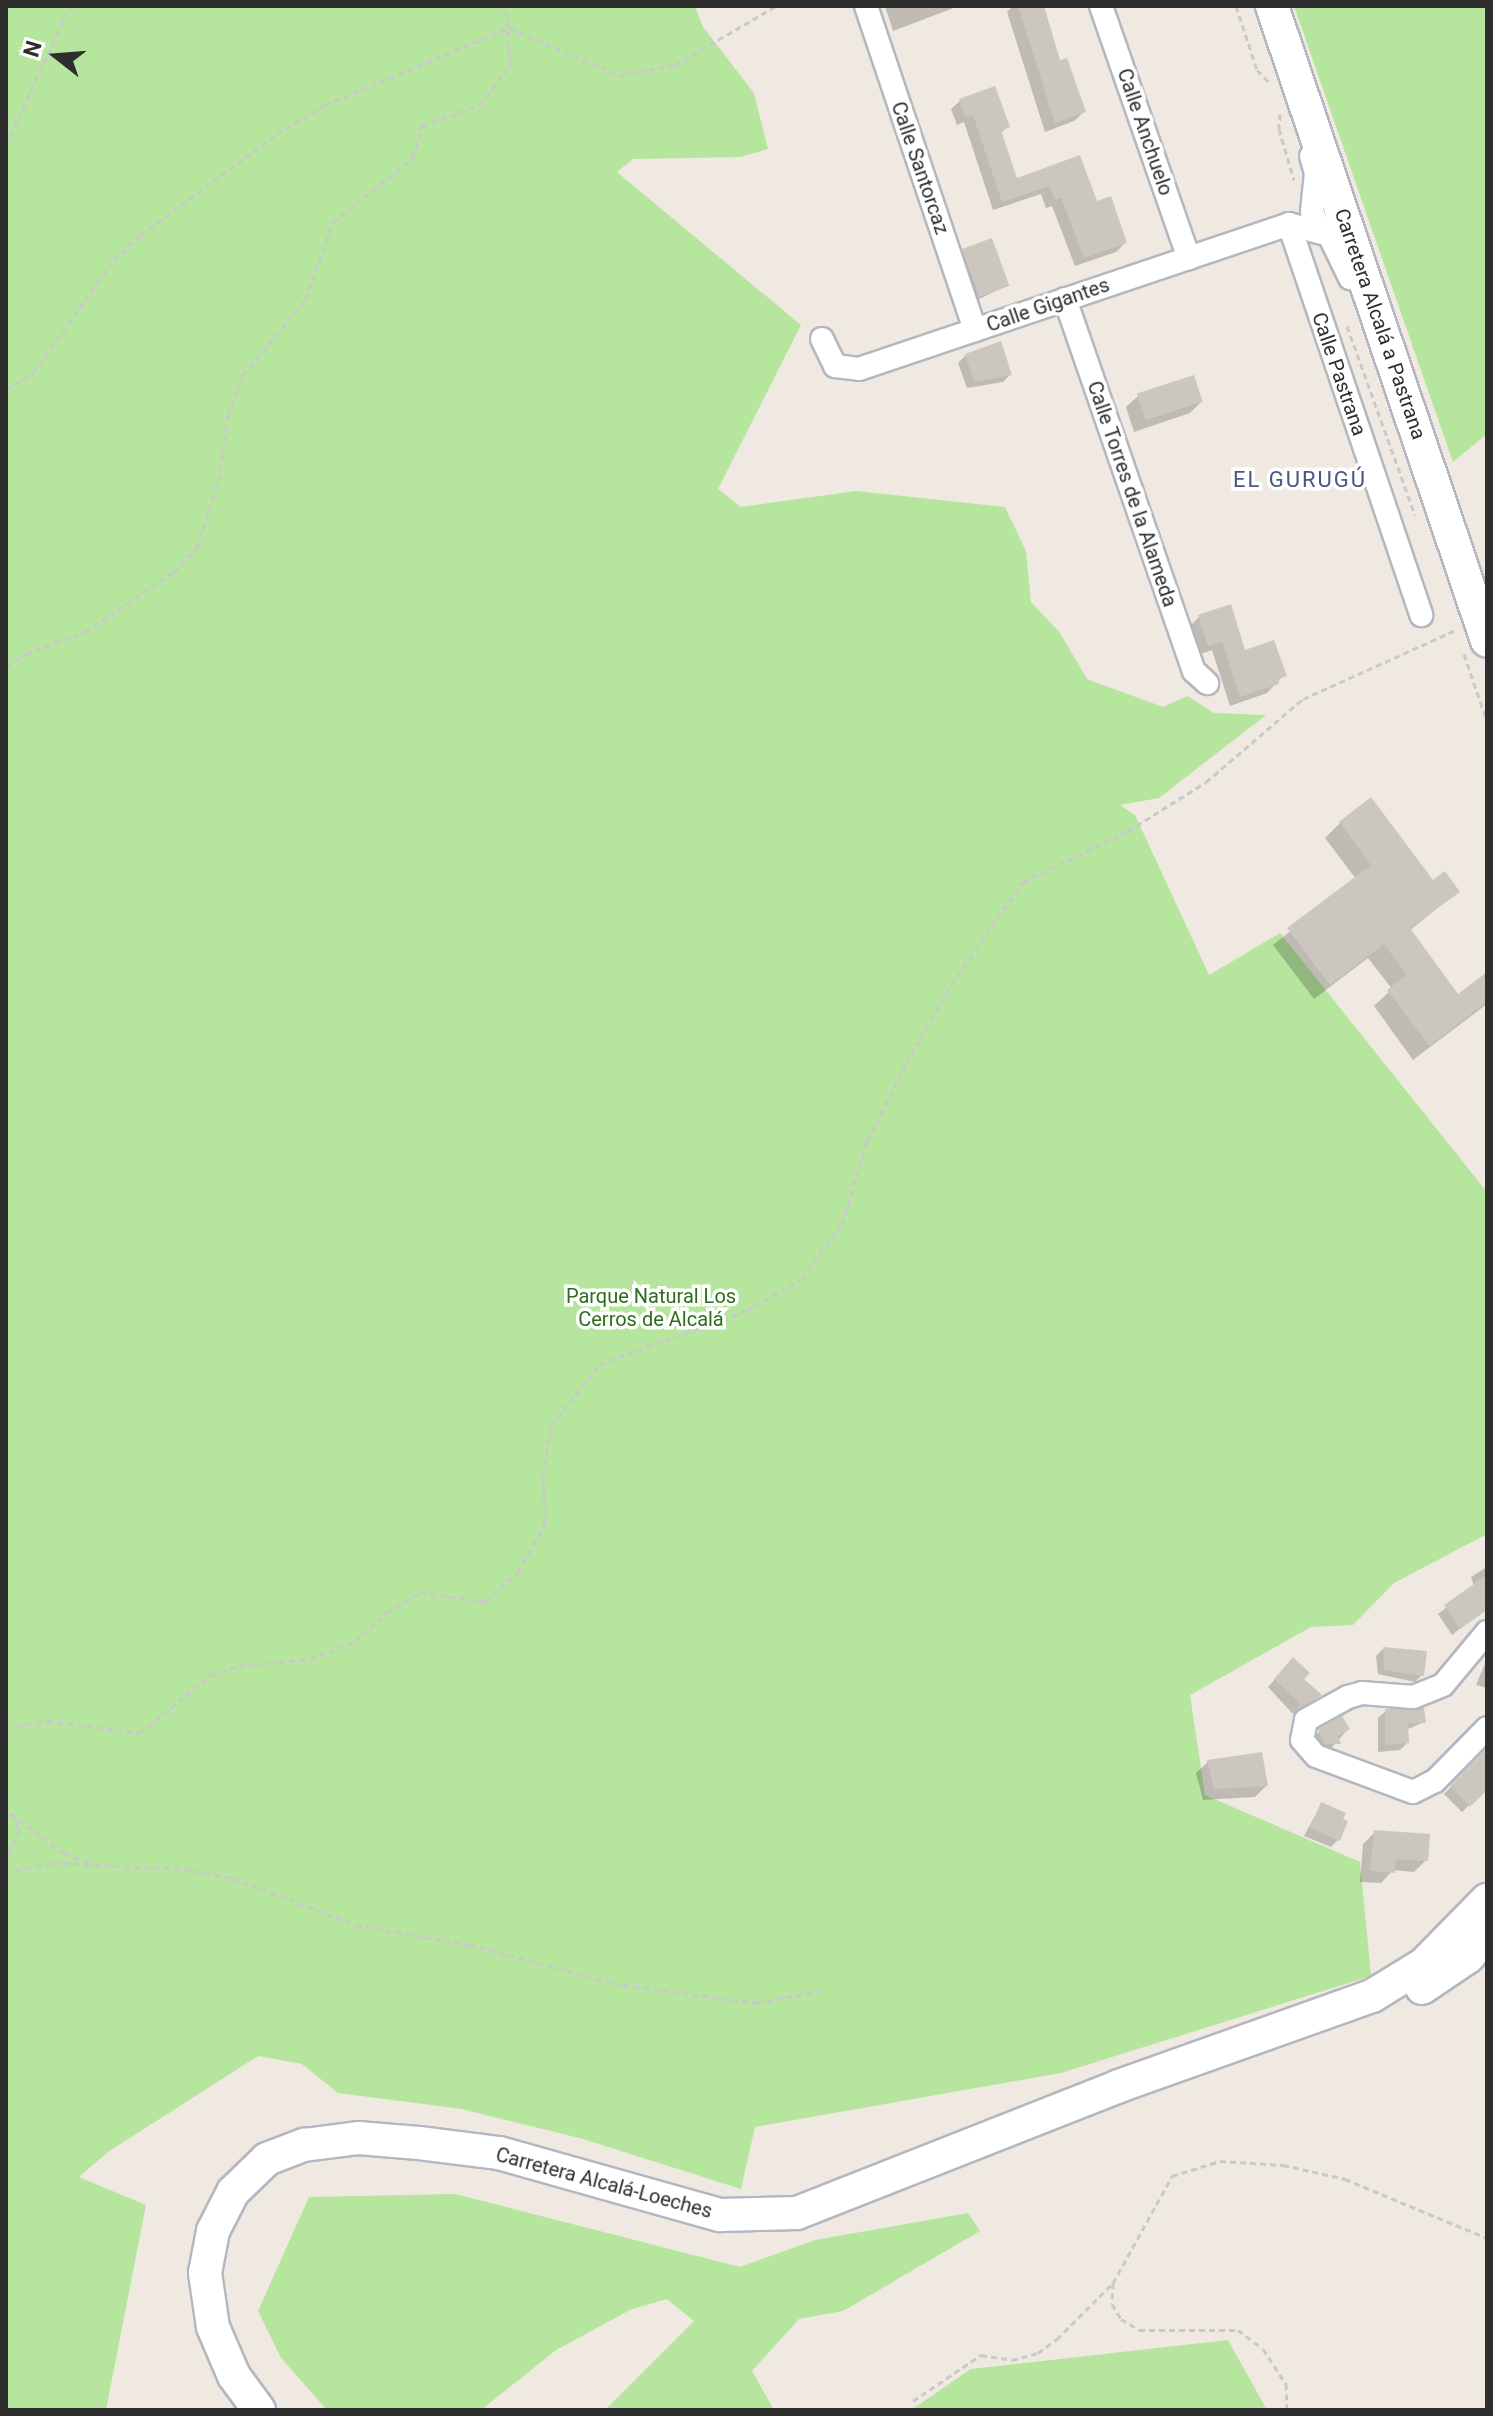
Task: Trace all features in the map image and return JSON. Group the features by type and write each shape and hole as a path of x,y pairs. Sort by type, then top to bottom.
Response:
{"main road":[{"name":"Carretera Alcalá a Pastrana","path":"1272,6 1287,99 1318,192 1377,317 1487,641"},
{"path":"1287,99 1317,108 1362,235 1377,317"},
{"name":"Carretera Alcalá-Loeches","path":"259,2410 234,2376 213,2327 205,2273 213,2231 233,2192 267,2159 304,2145 358,2138 499,2153 720,2215 797,2213 1372,1996 1424,1964 1487,1900"},
{"name":"Carretera Alcalá-Loeches","path":"1200,2059 1298,2040 1391,2009 1468,1957 1487,1935"}],"street":[{"name":"Calle Santorcaz","path":"866,6 975,330"},
{"name":"Calle Anchuelo","path":"1101,6 1189,258"},
{"name":"Calle Gigantes","path":"822,339 826,355 844,370 975,330 1289,224 1318,192"},
{"path":"1289,224 1333,226"},
{"name":"Calle Pastrana","path":"1289,224 1421,615"},
{"name":"Calle Torres de la Alameda","path":"1065,299 1194,671 1207,683"},
{"path":"1487,1632 1443,1685 1413,1697 1362,1693 1348,1697 1306,1720 1302,1740 1316,1756 1413,1792 1435,1781 1487,1728"}],"path":[{"path":"6,145 70,6"},
{"path":"6,668 26,654 85,632 174,572 197,548 219,480 228,415 243,375 306,299 333,222 413,158 422,126 480,105 510,66 506,6"},
{"path":"6,390 33,373 114,260 277,134 372,83 509,28 619,75 675,65 776,6"},
{"path":"1236,6 1257,70 1287,99 1279,129 1318,192"},
{"path":"1344,317 1419,524"},
{"path":"1452,620 1487,721"},
{"path":"6,1728 47,1721 140,1733 211,1675 239,1666 310,1659 345,1645 420,1592 485,1602 518,1572 545,1524 543,1474 551,1426 600,1364 746,1311 802,1279 842,1224 867,1141 906,1063 952,984 1023,882 1128,831 1206,782 1303,699 1456,630"},
{"path":"6,1804 20,1830 6,1860"},
{"path":"11,1813 64,1853 101,1866"},
{"path":"6,1872 54,1863 185,1869 233,1878 356,1925 470,1945 623,1985 757,2003 819,1991"},
{"path":"913,2401 981,2355 1012,2360 1038,2353 1113,2283 1172,2176 1220,2161 1283,2165 1345,2179 1487,2238"},
{"path":"1113,2283 1112,2304 1121,2319 1139,2330 1238,2330 1263,2349 1286,2384 1287,2410"}],"green space":[{"name":"Parque Natural Los Cerros de Alcalá","path":"6,6 695,6 703,27 754,93 768,149 741,157 633,159 617,172 801,325 718,489 741,507 856,491 1005,507 1026,551 1031,602 1060,633 1087,679 1163,707 1188,696 1214,713 1266,715 1159,798 1120,805 1135,815 1209,975 1280,933 1487,1192 1487,1534 1394,1583 1353,1625 1311,1627 1190,1695 1205,1795 1360,1862 1371,1976 1061,2073 755,2127 741,2189 583,2139 462,2109 338,2093 302,2064 258,2056 108,2152 79,2177 146,2205 106,2410 6,2410"},
{"path":"1294,6 1487,6 1487,434 1453,462"},
{"path":"455,2194 740,2267 815,2240 968,2213 980,2231 843,2311 799,2319 752,2371 774,2410 605,2410 694,2321 667,2299 632,2309 556,2350 481,2410 327,2410 281,2358 258,2311 309,2197"},
{"path":"1228,2340 1267,2410 911,2410 971,2369"}],"building":[{"path":"1018,6 1044,6 1060,60 1067,58 1086,112 1055,123"},
{"path":"995,86 1010,127 1001,130 1017,178 1080,155 1097,201 1111,196 1127,243 1084,258 1061,198 1055,200 1050,186 1002,202 973,115 965,117 959,99"},
{"path":"992,238 1009,286 979,297 962,249"},
{"path":"1001,341 1012,375 974,382 965,354"},
{"path":"1194,375 1203,402 1146,420 1137,394"},
{"path":"1231,604 1245,650 1274,640 1287,676 1278,679 1279,684 1240,697 1222,642 1208,646 1198,615"},
{"path":"1371,797 1433,880 1445,871 1460,892 1410,928 1458,994 1487,972 1487,1002 1429,1046 1387,990 1407,975 1384,944 1330,985 1287,928 1371,865 1339,822"},
{"path":"1487,1575 1487,1610 1460,1629 1444,1605"},
{"path":"1383,1647 1427,1651 1424,1676 1384,1670"},
{"path":"1293,1657 1310,1673 1304,1679 1322,1695 1296,1711 1300,1703 1274,1679"},
{"path":"1424,1707 1426,1723 1408,1724 1409,1743 1385,1745 1385,1709"},
{"path":"1342,1716 1350,1729 1338,1736 1341,1744 1324,1744 1318,1729"},
{"path":"1487,1748 1487,1790 1470,1807 1450,1786"},
{"path":"1262,1752 1268,1786 1214,1789 1207,1760"},
{"path":"1321,1802 1346,1813 1343,1819 1348,1821 1340,1841 1310,1828"},
{"path":"1374,1830 1430,1834 1428,1861 1396,1859 1395,1873 1370,1871"}],"district":[{"name":"EL GURUGÚ","path":"1300,480"}]}
